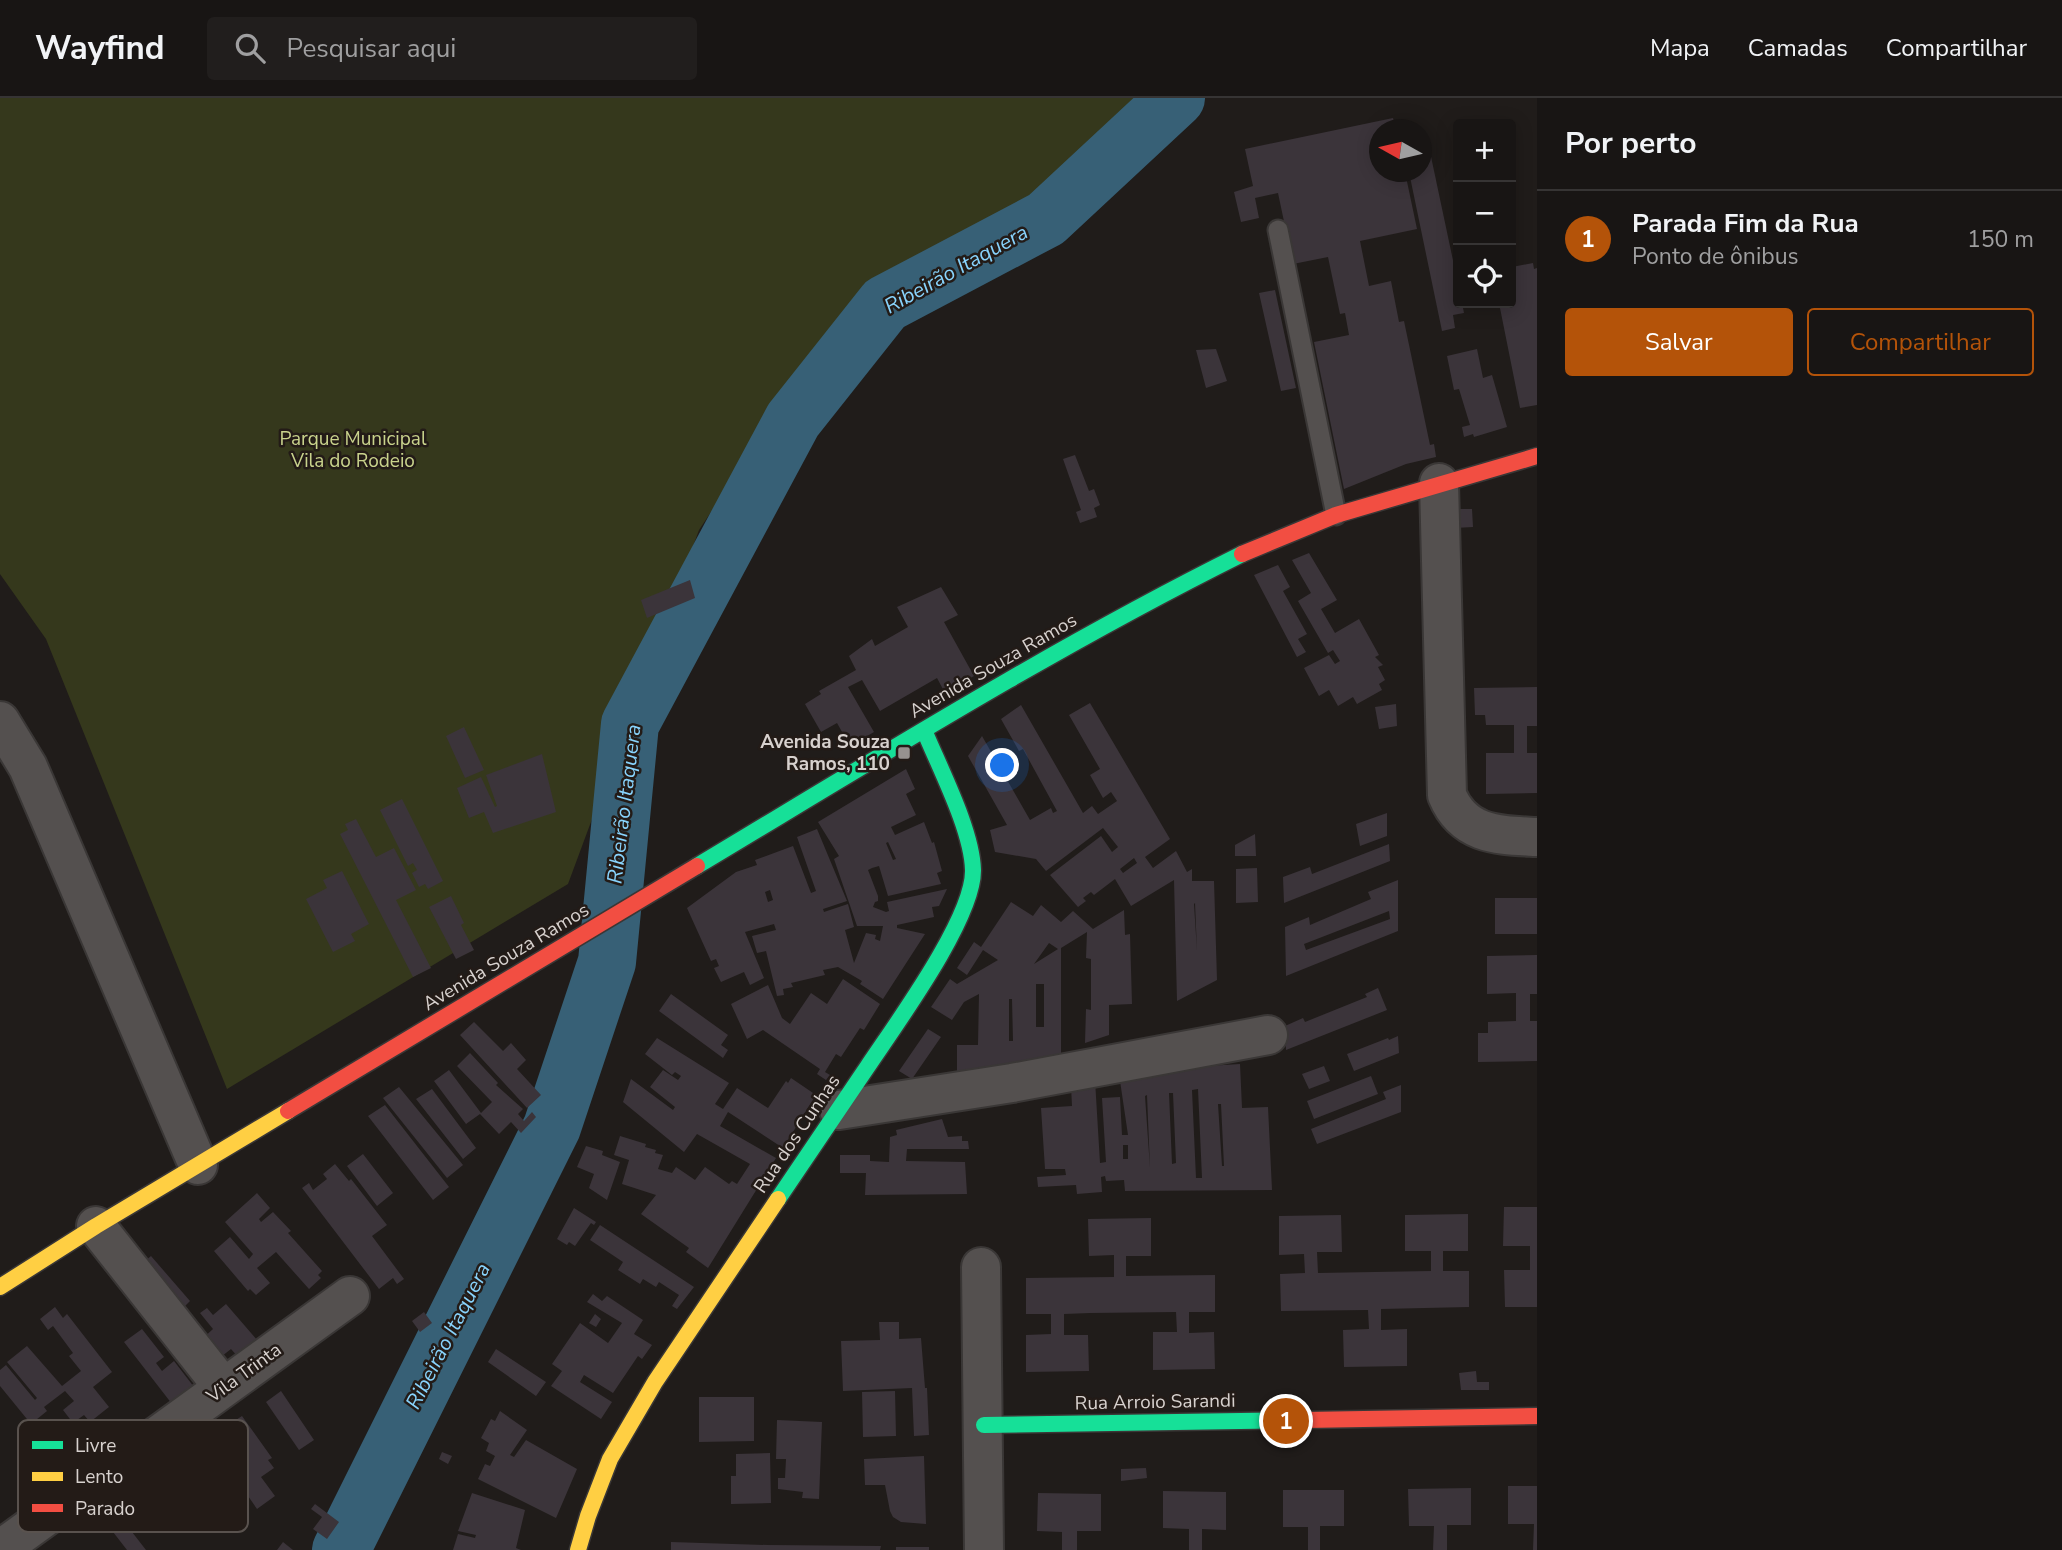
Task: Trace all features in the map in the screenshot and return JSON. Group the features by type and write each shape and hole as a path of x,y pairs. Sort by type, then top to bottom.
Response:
{"street":[{"name":"Avenida Souza Ramos","path":"0,1287 96,1226 924,730 1145,602 1249,550 1336,514 1537,456"},
{"path":"1439,483 1447,795 1453,808 1478,829 1495,835 1537,837"},
{"path":"0,722 28,766 198,1165"},
{"name":"Rua dos Cunhas","path":"578,1550 587,1516 610,1459 648,1393 922,985 964,909 971,891 971,847 924,730"},
{"path":"839,1110 1012,1083 1268,1035"},
{"path":"96,1226 223,1387"},
{"path":"981,1267 984,1550"},
{"name":"Vila Trinta","path":"178,1420 350,1296"},
{"name":"Rua Arroio Sarandi","path":"984,1425 1537,1416"},
{"name":"Vila Trinta","path":"4,1550 24,1532"}],"lane":[{"path":"1278,230 1336,514"}],"green space":[{"name":"Parque Municipal Vila do Rodeio","path":"0,98 1155,98 1110,155 851,301 699,530 568,884 227,1089 46,639 0,574"}],"building":[{"path":"1369,123 1369,182 1407,182 1417,229 1360,241 1369,286 1391,281 1399,322 1404,321 1430,445 1434,444 1436,457 1406,464 1344,489 1314,342 1349,335 1345,313 1340,314 1328,257 1293,264 1278,193 1255,198 1259,218 1241,222 1234,192 1253,186 1245,149"},
{"path":"1432,161 1453,260 1453,308 1463,308 1464,313 1453,315 1455,328 1442,331 1411,182 1432,182"},
{"path":"1533,263 1534,269 1537,268 1537,405 1520,408 1500,308 1516,308 1516,266"},
{"path":"1275,290 1296,388 1281,391 1259,293"},
{"path":"1216,349 1227,381 1206,388 1196,350"},
{"path":"1477,349 1483,378 1492,375 1507,427 1474,437 1473,434 1464,437 1462,427 1470,425 1459,389 1454,390 1447,356"},
{"path":"1075,455 1089,491 1094,489 1100,505 1094,508 1097,517 1080,523 1076,512 1081,510 1063,459"},
{"path":"1454,509 1472,509 1473,527 1455,528"},
{"path":"1309,553 1337,600 1321,609 1335,633 1359,619 1379,655 1375,657 1383,665 1378,667 1385,680 1379,684 1382,690 1357,704 1353,697 1338,706 1329,690 1319,696 1304,668 1329,655 1335,664 1340,661 1333,650 1328,653 1298,601 1311,593 1292,560"},
{"path":"1278,565 1290,587 1283,591 1307,634 1298,639 1306,652 1297,657 1254,575"},
{"path":"690,580 695,598 647,618 641,600"},
{"path":"941,587 958,615 944,622 974,676 945,693 937,678 880,711 862,680 848,687 874,732 850,746 837,723 821,732 805,704 821,694 819,691 856,670 849,656 872,639 875,646 908,627 897,607"},
{"path":"1537,687 1537,726 1527,726 1527,753 1537,753 1537,793 1486,794 1486,753 1514,753 1514,725 1486,725 1485,715 1475,715 1474,688"},
{"path":"1090,703 1170,839 1145,857 1153,868 1176,851 1187,872 1192,869 1192,881 1214,881 1217,980 1177,1001 1174,880 1131,906 1115,879 1094,895 1091,892 1083,898 1086,901 1078,907 1050,875 1101,836 1112,852 1118,847 1103,828 1046,871 1036,859 995,852 990,830 1007,825 968,756 982,736 1030,820 1051,808 1053,813 1057,811 1023,749 1019,751 1001,719 1021,705 1083,813 1092,806 1098,814 1117,801 1111,792 1103,798 1090,775 1100,769 1069,715","holes":["1134,858 1137,863 1123,873 1120,869"]},
{"path":"1396,704 1397,726 1379,729 1375,707"},
{"path":"464,727 484,770 465,778 446,736"},
{"path":"542,754 556,812 493,833 484,812 469,818 457,788 481,777 495,807 497,806 486,775"},
{"path":"906,769 915,789 906,794 916,815 891,827 895,835 924,822 932,843 934,842 942,871 937,873 941,884 888,896 879,866 872,868 868,870 878,896 873,907 886,912 889,911 887,902 947,889 939,906 932,907 934,917 897,925 897,928 925,934 883,999 860,984 862,981 838,967 823,970 825,975 791,983 793,987 783,989 784,995 777,996 766,951 757,953 752,936 776,930 774,924 745,932 764,978 750,985 744,972 721,982 714,968 719,966 716,959 711,961 687,908 736,872 757,865 755,860 793,846 811,893 816,891 797,837 817,829 847,901 823,909 824,912 848,904 854,927 845,930 854,963 866,933 876,935 875,939 880,941 883,926 857,926 834,859 839,856 818,822","holes":["888,842 896,859 893,860 886,843","770,890 773,900 768,902 765,892"]},
{"path":"402,799 443,881 428,889 425,884 419,887 412,873 417,870 413,863 408,866 380,810"},
{"path":"1387,813 1387,836 1360,846 1356,824"},
{"path":"356,819 376,857 394,848 416,890 396,900 431,968 413,977 340,834 348,830 345,824"},
{"path":"1255,834 1256,856 1235,856 1235,845"},
{"path":"1389,844 1390,861 1284,903 1283,877 1310,867 1312,874"},
{"path":"1257,868 1258,902 1236,903 1236,869"},
{"path":"342,871 369,924 351,934 355,941 333,952 306,899 327,888 323,880"},
{"path":"1398,880 1398,931 1286,976 1285,927 1309,917 1310,925 1371,899 1368,892","holes":["1389,911 1390,919 1306,950 1304,944"]},
{"path":"451,896 464,923 461,925 474,950 456,959 429,907"},
{"path":"1495,898 1537,898 1537,934 1495,934"},
{"path":"1011,902 1033,916 1041,905 1061,922 1073,911 1093,929 1124,910 1125,935 1130,934 1132,1004 1109,1005 1109,1035 1085,1043 1086,1009 1091,1010 1091,959 1086,958 1087,932 1061,948 1061,1055 957,1079 957,1045 978,1045 979,994 964,1002 952,1020 931,1007 950,979 957,984 998,960 983,950 967,975 957,968 974,942 981,947","holes":["1049,943 1058,949 1034,964","1036,984 1044,984 1044,1027 1036,1027","1009,999 1012,999 1013,1041 1009,1041"]},
{"path":"1537,955 1537,994 1530,994 1530,1021 1537,1021 1537,1061 1478,1062 1478,1033 1488,1033 1488,1022 1516,1021 1516,993 1487,994 1487,956"},
{"path":"843,979 880,1004 864,1030 860,1028 841,1057 836,1054 825,1072 830,1075 826,1080 817,1074 820,1069 763,1030 747,1039 731,1004 768,985 782,1018 790,1024 811,993 827,1004"},
{"path":"1378,988 1387,1010 1286,1050 1285,1026 1303,1018 1305,1022 1367,997 1365,994"},
{"path":"671,994 728,1035 721,1045 728,1050 723,1058 659,1011"},
{"path":"474,1022 503,1051 511,1043 526,1060 517,1069 541,1095 527,1108 460,1035"},
{"path":"928,1029 941,1037 912,1079 899,1071"},
{"path":"1398,1036 1399,1053 1354,1071 1347,1054"},
{"path":"657,1038 729,1083 715,1104 723,1109 737,1088 768,1108 786,1081 788,1083 791,1078 816,1095 783,1148 728,1112 720,1126 776,1158 708,1268 686,1252 689,1248 641,1214 656,1195 622,1184 629,1160 614,1155 620,1136 646,1144 645,1147 663,1155 658,1169 672,1173 676,1167 695,1180 705,1167 729,1184 732,1181 737,1184 750,1164 697,1134 684,1152 623,1102 631,1079 673,1110 675,1107 650,1087 663,1070 678,1080 681,1076 675,1072 672,1075 645,1054"},
{"path":"470,1053 498,1083 496,1085 523,1109 518,1114 524,1121 532,1112 536,1117 521,1133 511,1122 499,1134 480,1114 466,1124 434,1081 449,1070 481,1113 492,1102 457,1066"},
{"path":"1240,1064 1242,1108 1268,1107 1272,1190 1125,1191 1124,1180 1106,1181 1105,1176 1101,1177 1102,1192 1077,1194 1076,1185 1038,1187 1037,1177 1066,1175 1065,1169 1045,1169 1041,1108 1072,1106 1071,1086 1095,1080 1100,1163 1106,1162 1102,1098 1120,1097 1122,1135 1128,1135 1119,1074","holes":["1198,1089 1202,1178 1196,1178 1192,1090","1169,1093 1173,1093 1176,1163 1172,1164","1147,1095 1150,1168 1145,1096","1218,1104 1221,1104 1222,1166","1123,1145 1128,1145 1128,1159 1123,1159"]},
{"path":"1324,1066 1330,1081 1309,1089 1302,1074"},
{"path":"1371,1076 1378,1094 1314,1119 1307,1101"},
{"path":"1401,1085 1401,1112 1317,1144 1311,1129 1386,1099 1383,1092"},
{"path":"399,1087 463,1165 447,1178 383,1098"},
{"path":"432,1089 476,1148 463,1159 416,1099"},
{"path":"385,1105 449,1187 433,1200 368,1116"},
{"path":"942,1119 948,1137 962,1136 962,1141 968,1141 969,1149 907,1149 906,1161 965,1162 967,1194 865,1195 866,1173 840,1173 840,1155 870,1155 870,1161 889,1162 890,1137 897,1135 896,1130"},
{"path":"586,1146 603,1151 602,1155 620,1162 607,1200 589,1188 594,1174 577,1167"},
{"path":"363,1154 393,1193 377,1206 347,1166"},
{"path":"335,1164 349,1181 351,1179 387,1225 372,1236 404,1279 397,1284 393,1278 379,1289 302,1188 309,1183 313,1190 327,1179 323,1174"},
{"path":"257,1193 270,1208 259,1219 261,1222 273,1212 322,1271 318,1275 321,1278 309,1289 276,1252 257,1268 270,1283 256,1295 250,1289 248,1291 214,1251 230,1237 249,1259 253,1254 225,1222"},
{"path":"1504,1207 1537,1207 1537,1307 1505,1307 1504,1270 1530,1270 1530,1246 1503,1246"},
{"path":"574,1208 596,1222 594,1225 591,1223 575,1246 557,1239"},
{"path":"1468,1214 1468,1251 1443,1251 1443,1271 1469,1271 1469,1307 1381,1309 1381,1330 1407,1329 1407,1366 1344,1367 1343,1330 1369,1329 1368,1310 1281,1311 1280,1274 1305,1273 1304,1254 1279,1255 1279,1216 1341,1215 1342,1252 1317,1252 1318,1273 1431,1271 1431,1251 1405,1251 1405,1215"},
{"path":"1151,1218 1151,1256 1126,1256 1126,1276 1215,1275 1215,1312 1189,1312 1189,1333 1214,1332 1215,1369 1153,1370 1153,1332 1177,1332 1176,1312 1090,1313 1064,1314 1064,1335 1088,1335 1089,1371 1026,1372 1026,1335 1051,1334 1051,1314 1026,1314 1026,1278 1114,1277 1114,1255 1089,1256 1088,1219"},
{"path":"600,1225 694,1287 677,1309 672,1306 679,1295 659,1282 656,1287 643,1279 640,1284 618,1270 623,1262 590,1240"},
{"path":"151,1256 190,1301 185,1306 188,1309 177,1318 136,1269"},
{"path":"593,1294 602,1301 607,1296 643,1320 634,1334 652,1345 642,1359 638,1356 613,1393 584,1375 580,1382 612,1402 601,1419 551,1386 562,1371 552,1364 580,1323 608,1343 622,1323 587,1302"},
{"path":"226,1304 258,1341 238,1357 231,1349 217,1360 201,1340 213,1329 200,1313 207,1308 213,1315"},
{"path":"55,1307 63,1318 67,1314 112,1372 93,1387 109,1407 93,1420 88,1420 84,1415 77,1420 71,1420 63,1410 74,1401 65,1391 44,1407 47,1411 36,1420 28,1420 0,1386 0,1370 6,1365 35,1400 37,1398 7,1362 27,1346 62,1386 81,1371 69,1356 73,1353 53,1326 48,1330 40,1319"},
{"path":"424,1312 432,1323 420,1332 412,1321"},
{"path":"595,1314 601,1319 596,1327 589,1323"},
{"path":"879,1322 899,1322 899,1339 921,1338 929,1435 914,1436 912,1388 843,1391 841,1341 880,1340"},
{"path":"142,1329 164,1357 156,1363 162,1371 174,1361 194,1387 172,1404 124,1342"},
{"path":"496,1349 546,1382 536,1396 488,1362"},
{"path":"1476,1371 1477,1382 1489,1382 1489,1390 1461,1390 1459,1373"},
{"path":"281,1391 314,1440 299,1450 266,1402"},
{"path":"895,1391 896,1436 863,1437 862,1392"},
{"path":"699,1397 754,1397 754,1441 699,1442"},
{"path":"500,1411 527,1430 510,1455 514,1457 526,1440 577,1469 556,1518 478,1479 485,1464 490,1466 495,1456 486,1451 489,1443 481,1438 491,1419 495,1421"},
{"path":"777,1420 822,1422 819,1499 802,1498 803,1492 778,1489 778,1478 785,1478 786,1459 776,1459"},
{"path":"248,1424 272,1458 268,1460 274,1468 261,1477 275,1496 257,1509 248,1496"},
{"path":"442,1452 452,1456 448,1464 439,1459"},
{"path":"770,1453 771,1503 731,1504 731,1476 736,1476 736,1454"},
{"path":"924,1456 926,1524 901,1522 893,1517 890,1511 885,1485 865,1485 864,1459"},
{"path":"1146,1468 1147,1478 1121,1481 1121,1469"},
{"path":"1508,1486 1537,1486 1537,1550 1533,1550 1534,1524 1508,1524"},
{"path":"1471,1488 1471,1525 1447,1525 1447,1550 1433,1550 1434,1526 1409,1526 1408,1489"},
{"path":"1283,1490 1344,1490 1344,1526 1320,1526 1320,1550 1308,1550 1308,1527 1283,1527"},
{"path":"1163,1491 1226,1492 1226,1530 1202,1529 1202,1550 1189,1550 1189,1529 1163,1528"},
{"path":"472,1493 525,1510 516,1548 521,1550 453,1550 458,1534 475,1538 476,1535 458,1531"},
{"path":"1038,1493 1101,1494 1101,1531 1077,1531 1077,1550 1062,1550 1062,1532 1037,1531"},
{"path":"315,1504 339,1522 327,1539 313,1529 322,1517 311,1509"},
{"path":"113,1532 132,1532 146,1550 127,1550"},
{"path":"283,1542 293,1550 277,1550"},
{"path":"671,1542 881,1546 880,1550 671,1550"},
{"path":"896,1547 929,1547 929,1550 896,1550"}],"waterway":[{"name":"Ribeirão Itaquera","path":"341,1550 552,1127 607,962 630,724 793,420 885,304 1046,219 1176,98"}],"traffic: fast":[{"path":"697,866 1035,665 1242,554"},
{"path":"778,1199 931,970 948,942 970,890 973,870 967,837 924,730"},
{"path":"984,1425 1305,1420"}],"traffic: slow":[{"path":"0,1287 288,1111"},
{"path":"578,1550 610,1459 655,1382 778,1199"}],"traffic: jam":[{"path":"1242,554 1336,515 1537,456"},
{"path":"288,1111 697,866"},
{"path":"1305,1420 1537,1416"}],"place":[{"name":"Avenida Souza Ramos, 110","path":"904,753"},
{"name":"Parada Fim da Rua","path":"1286,1421"}]}
